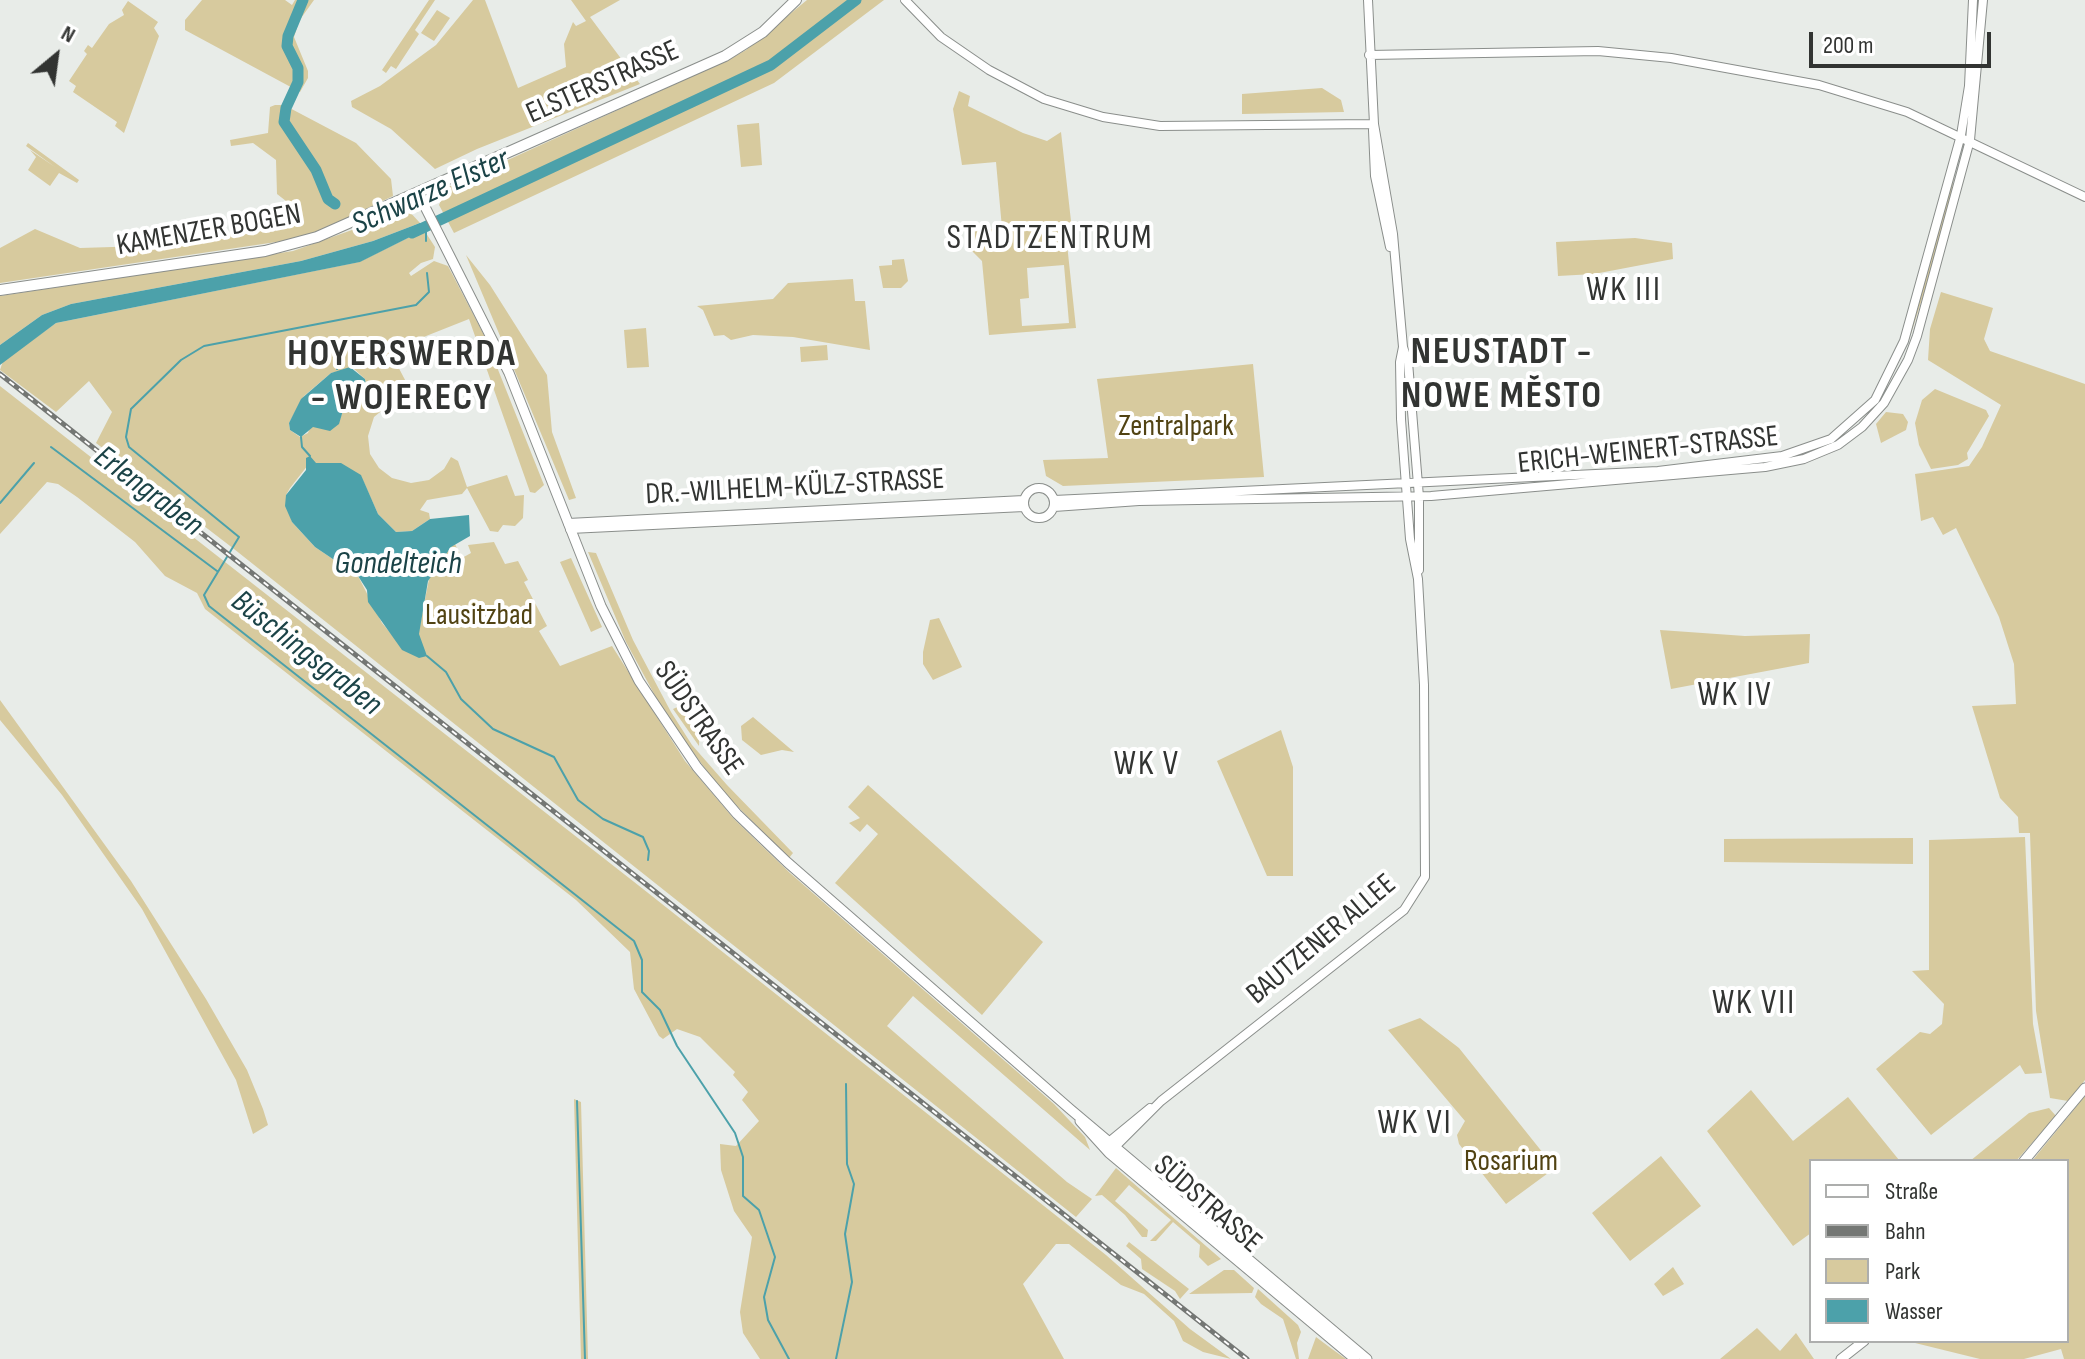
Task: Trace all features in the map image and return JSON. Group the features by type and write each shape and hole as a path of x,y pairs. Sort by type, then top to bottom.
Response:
{"main road":[{"name":"ELSTERSTRASSE","path":"418,193 725,56 763,32 796,0"},
{"name":"SÜDSTRASSE","path":"418,193 445,241 509,373 601,606 639,681 664,722 719,793 787,862 1322,1328"},
{"name":"KAMENZER BOGEN","path":"0,290 293,245 418,193"},
{"path":"2026,1159 2085,1088"},
{"path":"1322,1328 1355,1359"},
{"path":"1322,1328 1367,1359"},
{"path":"1841,1359 1861,1343"}],"street":[{"path":"905,0 941,37 973,61 1027,91 1074,110 1160,126 1374,124"},
{"name":"BAUTZENER ALLEE","path":"1368,0 1374,124 1395,263 1403,347 1400,384 1408,497 1418,579"},
{"path":"1966,137 1973,0"},
{"path":"1966,137 1983,0"},
{"path":"1369,55 1598,51 1658,56 1845,92 1887,104 1966,137 2085,197"},
{"name":"ERICH-WEINERT-STRASSE","path":"1407,485 1705,466 1799,452 1837,435 1875,400 1899,356 1966,137"},
{"name":"ERICH-WEINERT-STRASSE","path":"1408,497 1765,467 1804,459 1850,437 1884,403 1908,360 1966,137"},
{"name":"BAUTZENER ALLEE","path":"1110,1146 1161,1101 1404,910 1422,886 1427,867 1418,579 1419,497 1408,362 1403,347"},
{"name":"DR.-WILHELM-KÜLZ-STRASSE","path":"1054,504 1407,485"},
{"name":"DR.-WILHELM-KÜLZ-STRASSE","path":"1038,488 1049,491 1054,504 1049,515 1041,519 1030,516 1024,504 1029,492 1038,488"},
{"name":"DR.-WILHELM-KÜLZ-STRASSE","path":"1054,504 1273,497 1408,497"},
{"name":"DR.-WILHELM-KÜLZ-STRASSE","path":"569,526 1024,504"}],"green space":[{"path":"202,0 285,0 292,5 295,0 314,0 299,21 294,37 308,71 308,78 300,92 185,30 185,20"},
{"path":"429,0 435,0 415,30 419,34 396,69 391,66 386,73 382,70"},
{"path":"473,0 485,0 518,88 566,67 564,44 573,22 576,26 586,21 571,0 620,0 590,17 640,84 435,169 391,129 352,107 351,101 380,86 436,45"},
{"path":"807,0 884,0 774,83 454,233 439,205 446,188 728,60 746,50"},
{"path":"128,1 158,22 154,28 159,36 124,133 115,126 117,122 73,92 76,86 69,81 87,54 84,51 88,45 92,48 109,24 124,15 122,10"},
{"path":"437,10 450,18 434,41 421,33"},
{"path":"1322,88 1341,100 1344,112 1242,114 1242,94"},
{"path":"959,91 970,96 968,106 1023,133 1047,141 1061,132 1072,230 1067,244 1076,328 989,335 982,261 970,249 968,232 1002,228 996,162 962,165 953,109","holes":["1064,265 1069,323 1022,326 1020,299 1029,298 1027,268"]},
{"path":"284,105 356,143 391,179 393,196 316,233 283,241 0,283 0,248 35,229 80,248 145,246 294,224 288,217 286,201 277,194 276,160 253,143 231,146 230,140 268,133 270,107"},
{"path":"759,123 762,165 741,167 737,125"},
{"path":"28,143 79,180 77,183 59,173 50,186 28,170 36,157 30,150 55,167 26,146"},
{"path":"1954,177 1945,227 1908,343 1928,267"},
{"path":"408,210 420,223 373,241 301,261 71,304 42,315 0,345 0,296 293,251"},
{"name":"Lausitzbad","path":"424,230 435,247 433,259 421,263 409,273 411,276 434,261 448,266 485,337 544,485 535,493 530,492 469,319 411,342 415,351 394,359 413,395 396,399 374,417 368,436 370,454 379,468 392,478 411,483 429,480 444,469 451,457 458,461 467,487 507,475 515,496 524,495 523,518 515,526 503,525 498,532 490,531 467,488 462,494 427,500 420,510 429,513 430,519 412,531 396,532 378,514 361,476 334,463 308,465 290,488 286,495 292,522 315,547 358,576 382,623 398,642 418,635 430,574 455,544 462,558 471,553 468,545 494,542 505,564 518,561 528,580 524,582 547,626 539,631 560,666 612,646 685,761 734,819 790,873 1054,1104 1085,1137 1090,1150 913,996 887,1026 1067,1182 1092,1199 1076,1217 96,443 112,412 89,381 56,412 0,370 3,361 56,323 359,262","holes":["353,368 365,379 366,386 346,400 340,419 310,427 308,433 300,437 290,430 289,423 304,396 331,373"]},
{"path":"1635,238 1672,243 1673,259 1594,274 1558,276 1556,242"},
{"path":"466,255 490,285 547,375 552,432 576,498 569,500"},
{"path":"904,259 908,281 901,288 883,288 879,266 892,265 892,260"},
{"path":"853,279 855,301 865,301 870,350 793,337 753,335 731,340 724,335 714,336 703,310 697,306 773,299 788,283"},
{"path":"1941,292 1993,308 1984,339 1990,351 2085,384 2085,1080 2068,1101 2050,1098 2036,1011 2030,833 2019,833 2018,817 2000,798 1972,706 2016,704 2014,664 1999,617 1956,528 1943,535 1933,517 1921,521 1915,474 1969,466 1982,447 2001,405 1928,360 1930,329"},
{"path":"646,328 649,367 627,368 624,330"},
{"path":"827,345 828,360 801,362 800,347"},
{"name":"Zentralpark","path":"1253,364 1264,477 1063,486 1046,476 1043,460 1108,458 1097,379"},
{"path":"0,386 638,885 1106,1255 1190,1329 1231,1359 1203,1352 1183,1341 1174,1321 1144,1294 1121,1285 1069,1244 1056,1244 1023,1284 1064,1359 760,1359 743,1333 740,1312 752,1237 734,1211 721,1170 720,1144 736,1146 759,1121 742,1100 748,1092 733,1075 735,1072 700,1037 677,1029 663,1039 659,1036 634,989 630,952 576,900 205,609 197,593 165,576 135,542 77,497 58,484 47,482 0,534"},
{"path":"1935,389 1986,410 1989,416 1967,453 1968,459 1958,465 1931,469 1919,445 1915,423 1922,400"},
{"path":"1886,412 1903,414 1908,422 1906,430 1881,443 1876,424"},
{"path":"588,552 596,553 633,640 692,745 793,853 789,858 721,790 666,716 626,642"},
{"path":"571,558 602,627 591,632 560,562"},
{"path":"939,618 962,667 933,680 923,664 923,652 930,620"},
{"path":"1660,630 1745,636 1810,634 1809,663 1671,689"},
{"path":"0,700 131,881 206,999 247,1070 268,1125 253,1134 236,1080 142,909 62,795 0,720"},
{"path":"682,705 700,710 699,746 673,709"},
{"path":"753,717 794,752 782,750 761,755 742,740 741,726"},
{"path":"1281,730 1293,767 1293,876 1267,876 1217,761"},
{"path":"868,785 1043,942 982,1015 835,883 878,834 867,824 860,832 849,823 860,818 848,807"},
{"path":"2025,837 2033,1024 2042,1073 2025,1074 2020,1065 1931,1135 1876,1069 1920,1032 1930,1034 1942,1024 1944,1004 1912,971 1929,970 1929,840"},
{"path":"1913,838 1913,864 1724,862 1724,839"},
{"name":"Rosarium","path":"1420,1018 1459,1048 1555,1168 1506,1204 1459,1144 1457,1135 1465,1121 1388,1030"},
{"path":"1751,1090 1793,1141 1848,1097 1898,1159 1809,1159 1809,1234 1793,1246 1707,1131"},
{"path":"2085,1096 2085,1359 2064,1359 2061,1349 2024,1359 1980,1359 1915,1343 2069,1343 2069,1159 2034,1159"},
{"path":"574,1099 581,1102 588,1359 581,1359"},
{"path":"2049,1108 2056,1116 2018,1159 1972,1159 2029,1113"},
{"path":"1661,1156 1701,1206 1630,1261 1592,1213"},
{"path":"1116,1168 1221,1259 1208,1266 1199,1257 1200,1245 1173,1222 1156,1241 1150,1241 1171,1220 1129,1185 1115,1201 1148,1230 1147,1237 1142,1237 1125,1215 1102,1195 1095,1196"},
{"path":"1129,1242 1189,1289 1180,1299 1175,1291 1142,1269 1141,1259 1126,1246"},
{"path":"1673,1267 1684,1284 1663,1296 1654,1284"},
{"path":"1224,1270 1234,1270 1254,1288 1252,1293 1189,1294"},
{"path":"1258,1289 1298,1325 1301,1332 1297,1343 1299,1359 1296,1359 1283,1319 1255,1297"},
{"path":"1757,1328 1780,1351 1796,1333 1814,1359 1720,1359"},
{"path":"1316,1337 1332,1349 1346,1359 1308,1359"}],"water":[{"path":"420,223 424,230 360,262 56,323 0,365 0,345 42,315 71,304 301,261 373,241"},
{"path":"350,367 365,379 366,386 361,396 346,400 339,424 330,431 313,427 301,437 290,430 289,423 301,399 331,373"},
{"name":"Gondelteich","path":"310,456 316,463 341,463 361,475 378,514 396,532 412,531 430,519 469,515 470,536 451,547 428,581 419,634 427,656 419,658 402,650 368,602 367,590 358,576 315,547 292,522 285,506 286,495 306,470 306,458"}],"waterway":[{"path":"303,0 288,36 287,46 298,68 298,82 286,108 284,122 316,170 328,199 335,204"},
{"name":"Schwarze Elster","path":"412,233 771,65 856,0"},
{"name":"Büschingsgraben","path":"426,227 426,241"},
{"name":"Büschingsgraben","path":"427,273 429,292 416,305 204,346 181,360 131,409 126,437 129,447 239,537 204,595 209,606 634,941 642,960 642,992 660,1010 677,1046 735,1133 743,1157 743,1196 759,1210 775,1257 764,1297 768,1320 789,1359"},
{"path":"336,360 337,369"},
{"path":"301,437 302,447 310,456"},
{"name":"Erlengraben","path":"51,447 217,571"},
{"name":"Erlengraben","path":"0,503 34,463"},
{"path":"427,656 446,672 461,699 493,729 554,757 578,800 603,819 643,837 649,851 648,860"},
{"path":"836,1359 852,1282 845,1234 854,1184 847,1164 846,1084"},
{"name":"Büschingsgraben","path":"577,1101 585,1359"}],"railway":[{"path":"0,374 1247,1359"}],"district":[{"name":"STADTZENTRUM","path":"1050,239"},
{"name":"WK III","path":"1624,291"},
{"name":"NEUSTADT - NOWE MĚSTO","path":"1502,375"},
{"name":"HOYERSWERDA - WOJERECY","path":"402,377"},
{"name":"WK IV","path":"1735,696"},
{"name":"WK V","path":"1147,765"},
{"name":"WK VII","path":"1754,1004"},
{"name":"WK VI","path":"1415,1124"}]}
